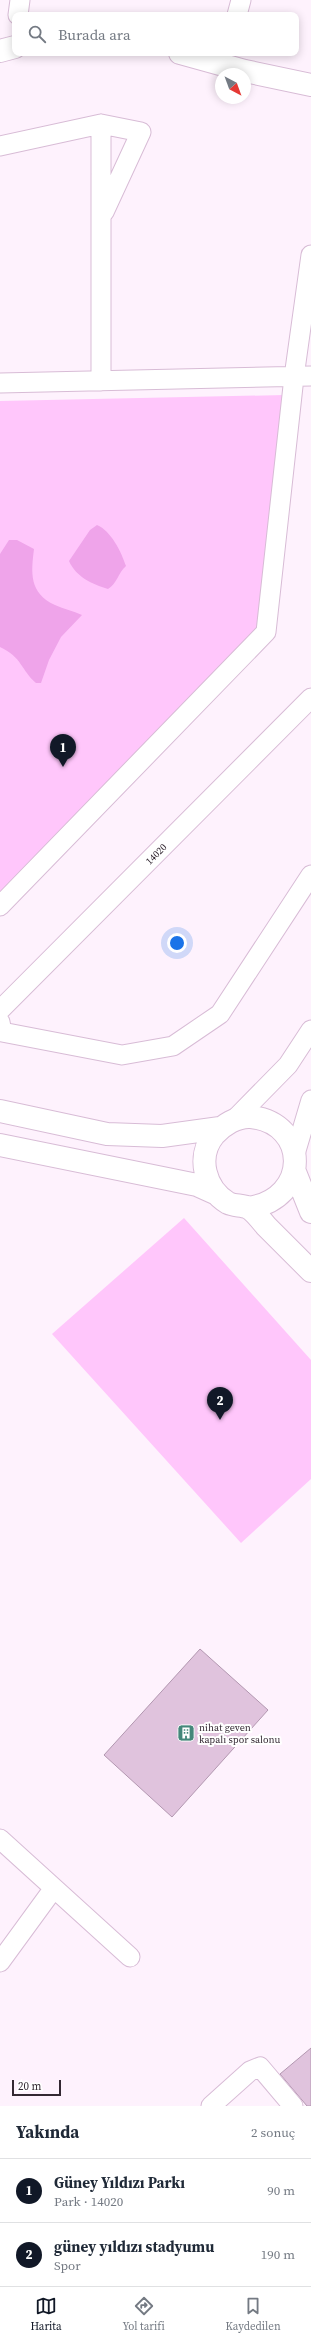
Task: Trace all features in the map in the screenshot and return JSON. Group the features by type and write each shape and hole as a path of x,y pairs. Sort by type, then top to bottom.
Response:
{"main road":[{"path":"203,56 226,59 311,85"},
{"path":"0,1111 107,1134 162,1136 254,1118 265,1119 279,1127 289,1139 311,1212"},
{"path":"217,1194 208,1181 205,1170 205,1154 210,1140 227,1124"},
{"path":"0,1145 197,1186 217,1194 229,1203 248,1208 264,1206 278,1198 288,1186 295,1163"},
{"path":"248,1208 311,1271"}],"street":[{"path":"18,12 20,0"},
{"path":"238,12 241,0"},
{"path":"101,124 101,381"},
{"path":"4,148 101,124 141,132 101,217"},
{"path":"0,906 266,632 302,377 311,255"},
{"path":"0,383 302,377"},
{"name":"14020","path":"0,1010 311,698"},
{"path":"0,1022 2,1032 122,1055 173,1046 220,1014 311,875"},
{"path":"227,1124 288,1065 311,1030"},
{"path":"295,1163 311,1100"},
{"path":"0,1839 130,1957"},
{"path":"0,1962 54,1888"},
{"path":"211,2106 250,2071 260,2067 294,2106"}],"shaded area":[{"path":"284,395 266,632 0,900 0,401"},
{"path":"97,525 111,537 126,566 108,589 96,585 80,576 69,561 90,530"},
{"path":"9,540 17,540 34,549 32,574 36,588 40,595 55,605 82,615 61,637 49,660 41,683 36,683 13,655 0,647 0,554"},
{"path":"184,1218 311,1360 311,1479 241,1543 52,1334"}],"building":[{"name":"nihat geven kapalı spor salonu","path":"200,1649 268,1710 172,1817 104,1755"},
{"path":"311,2048 311,2106 307,2106 280,2074"}],"place":[{"name":"Güney Yıldızı Parkı","path":"63,767"},
{"name":"güney yıldızı stadyumu","path":"220,1420"},
{"name":"nihat geven kapalı spor salonu","path":"186,1733"}]}
